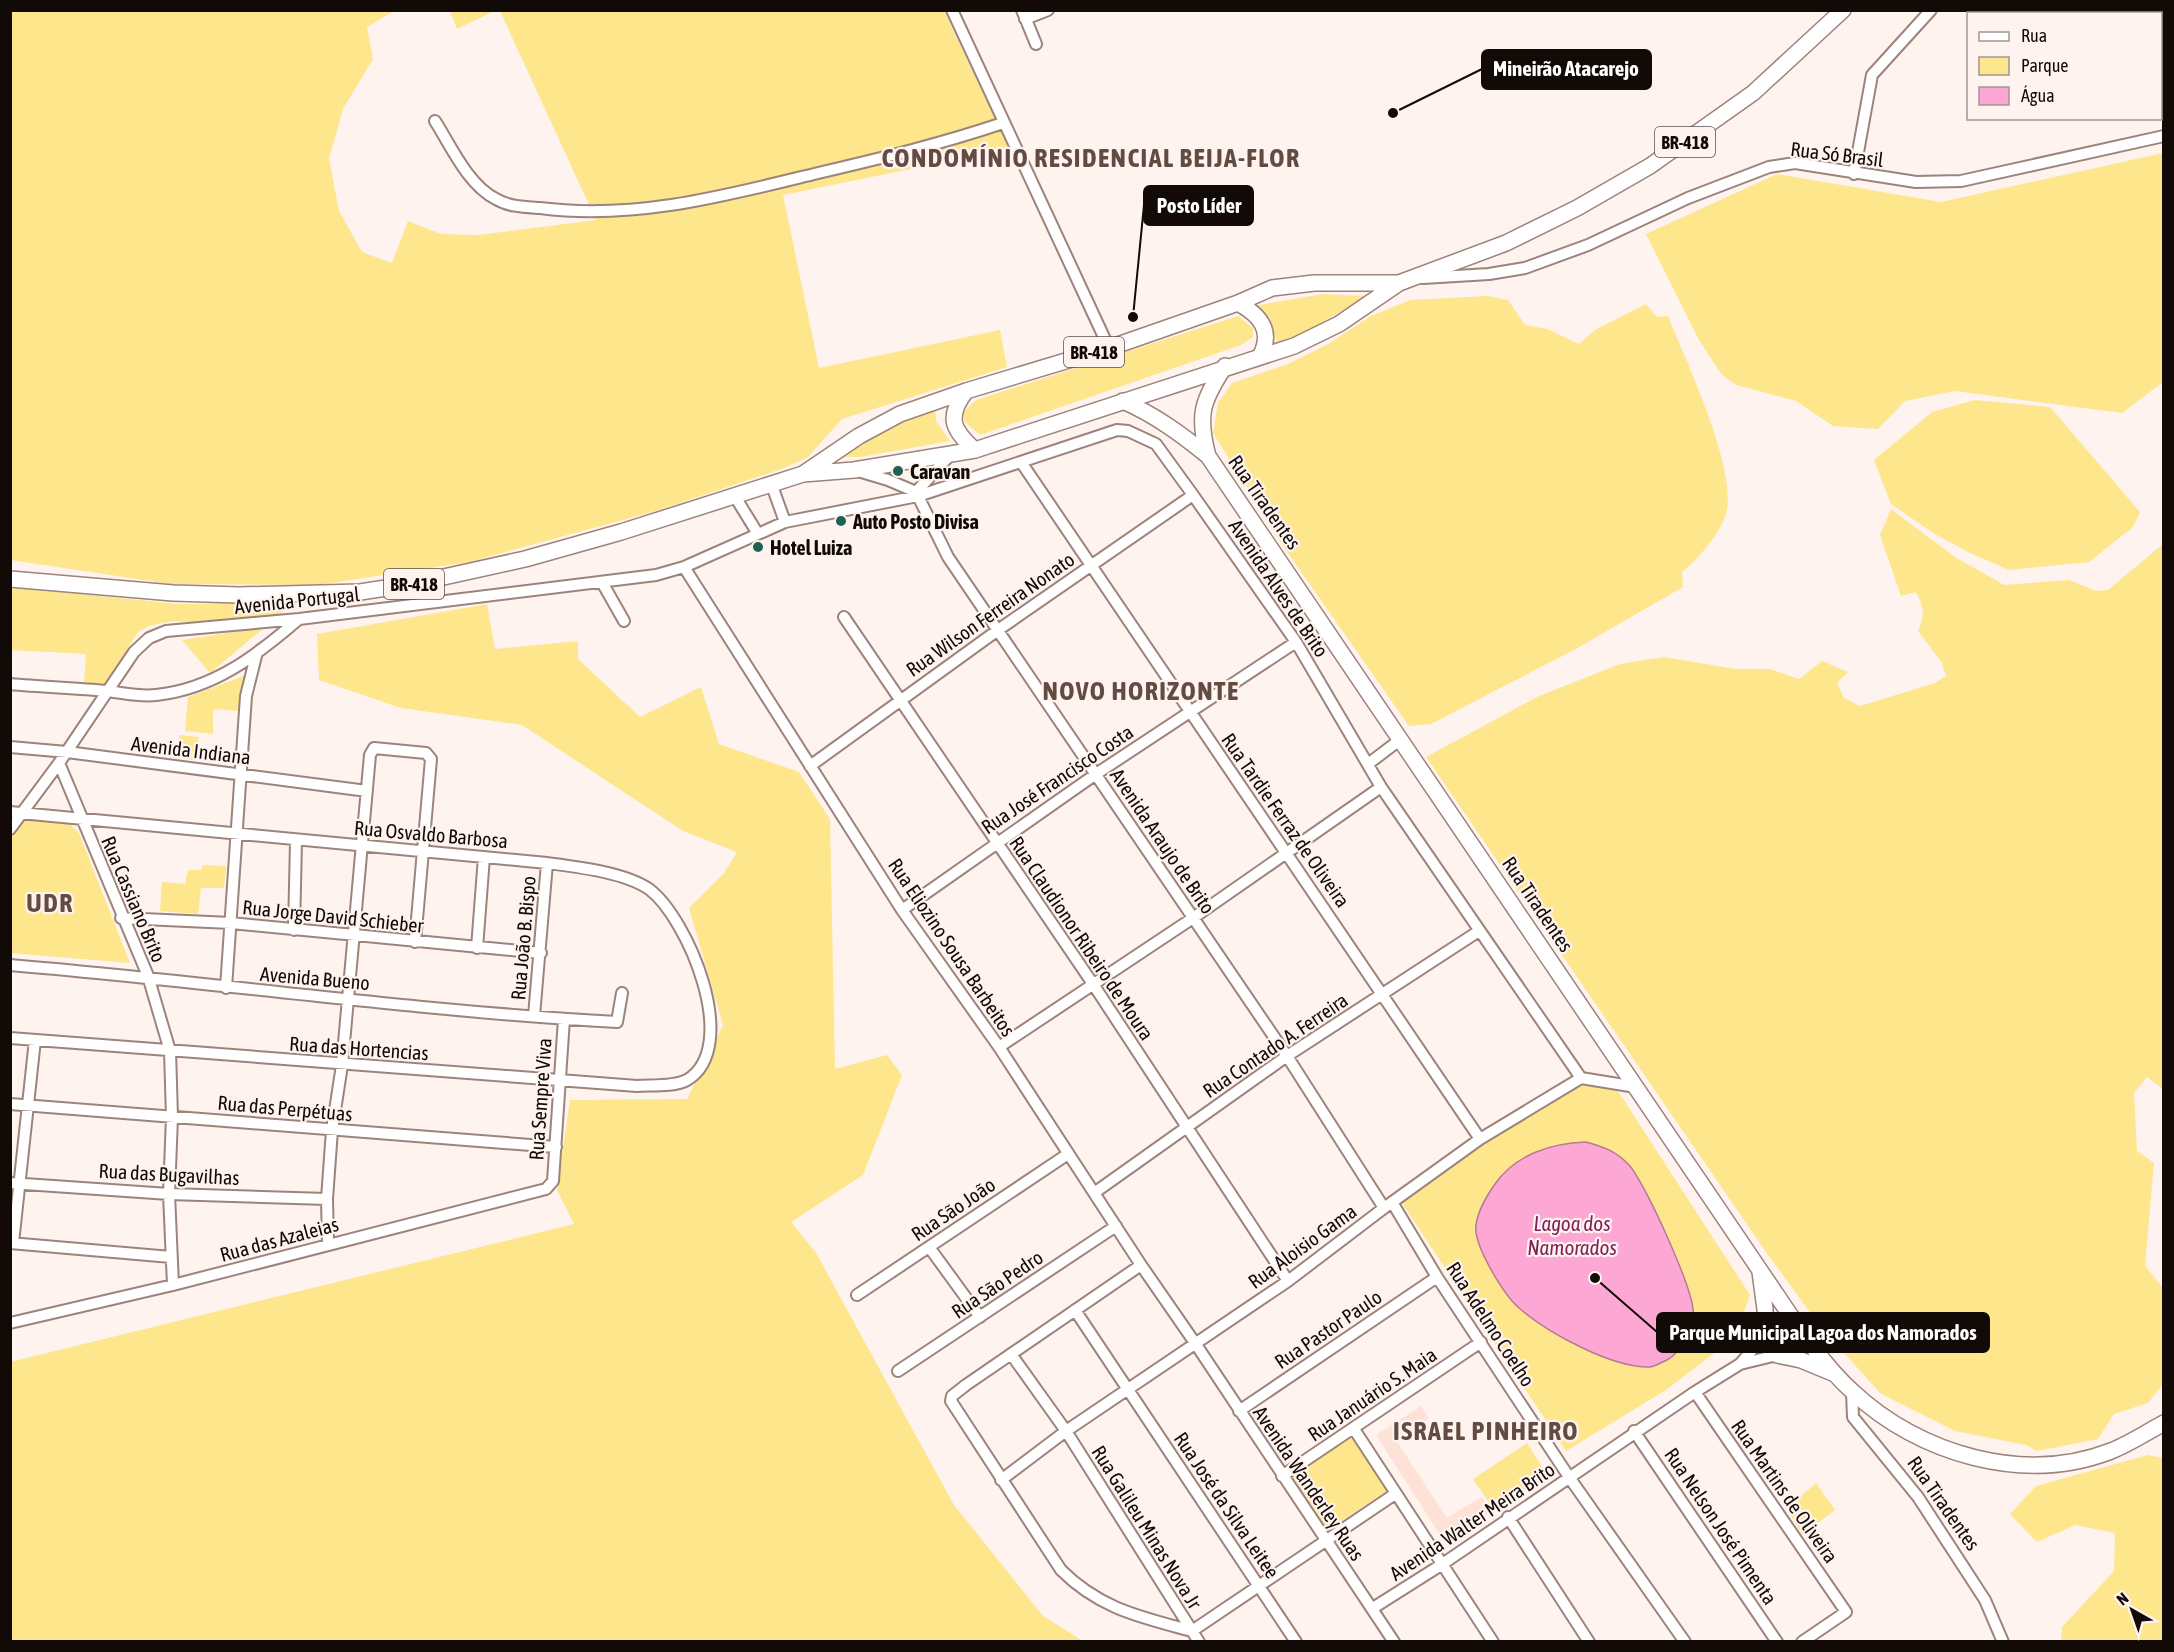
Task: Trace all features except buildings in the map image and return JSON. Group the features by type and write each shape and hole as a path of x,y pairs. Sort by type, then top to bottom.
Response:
{"main road":[{"name":"BR-418","path":"10,579 184,594 296,596 360,592 525,560 803,474 854,470 975,450 1225,366 1294,346 1339,324 1406,280 1506,243 1576,208 1650,166 1753,93 1843,10"},
{"name":"BR-418","path":"803,474 859,435 900,414 966,391 1109,348 1238,303 1272,288 1406,280"},
{"path":"1238,303 1250,310 1264,329 1267,342 1260,355"},
{"name":"Rua Tiradentes","path":"1208,456 1201,429 1203,406 1209,390 1225,366"},
{"path":"966,391 956,404 953,416 956,429 975,450"},
{"name":"Rua Tiradentes","path":"1123,401 1172,427 1208,456 1759,1269 1804,1333 1835,1374 1852,1392 1886,1420 1932,1445 1974,1458 2024,1465 2068,1462 2111,1451 2163,1423"},
{"path":"1759,1269 1765,1309 1765,1335"},
{"path":"1776,1355 1801,1360 1835,1374"}],"street":[{"path":"952,10 1109,348"},
{"path":"1036,44 1023,15 1048,10"},
{"path":"1854,174 1872,75 1931,10"},
{"path":"435,121 471,176 495,199 520,206 593,211 650,208 708,200 925,148 1003,123"},
{"name":"Rua Só Brasil","path":"1406,280 1480,275 1526,268 1588,245 1688,198 1769,167 1795,164 1916,182 1961,181 2163,136"},
{"name":"Avenida Alves de Brito","path":"684,567 785,522 917,494 1117,430 1128,431 1156,444 1296,642 1381,787 1581,1078"},
{"path":"854,470 888,480 917,494 950,455"},
{"name":"Rua Tardie Ferraz de Oliveira","path":"1021,462 1480,1139"},
{"path":"771,483 785,522"},
{"name":"Avenida Araujo de Brito","path":"917,494 948,557 1388,1205"},
{"path":"734,495 758,534"},
{"name":"Rua Wilson Ferreira Nonato","path":"810,766 898,700 1193,495"},
{"name":"Avenida Portugal","path":"10,829 16,813 59,763 134,652 149,638 166,631 299,619 603,584 656,575 684,567"},
{"name":"Rua Eliozino Sousa Barbeitos","path":"684,567 902,910 999,1047 1141,1265 1195,1343"},
{"path":"603,584 624,621"},
{"name":"Rua Claudionor Ribeiro de Moura","path":"844,617 898,700 1093,984 1288,1281"},
{"path":"10,684 108,691 132,696 156,695 183,690 213,680 256,656 299,619"},
{"name":"Rua José Francisco Costa","path":"902,910 996,842 1189,711 1296,642"},
{"path":"226,988 246,696 256,656"},
{"path":"1368,764 1401,739"},
{"name":"Avenida Indiana","path":"10,747 67,752 367,791"},
{"path":"328,1244 327,1198 332,1130 342,1065 370,755 374,748 426,753 431,759 416,942"},
{"name":"Rua Cassiano Brito","path":"59,763 121,918 148,976 170,1051 172,1117 169,1194 173,1285"},
{"path":"999,1047 1193,918 1381,787"},
{"name":"Rua Osvaldo Barbosa","path":"16,813 79,817 296,841 547,863 591,869 622,879 648,889 664,904 694,960 702,981 711,1019 712,1035 708,1054 700,1068"},
{"path":"294,930 296,841"},
{"path":"477,948 484,857"},
{"name":"Rua João B. Bispo","path":"534,1016 547,863"},
{"name":"Rua Jorge David Schieber","path":"121,918 231,924 540,952"},
{"name":"Rua Contado A. Ferreira","path":"1094,1193 1287,1056 1384,995 1479,931"},
{"name":"Avenida Bueno","path":"10,965 148,976 226,988 618,1022 622,993"},
{"name":"Rua Sempre Viva","path":"553,1181 564,1019"},
{"name":"Rua das Hortencias","path":"10,1038 609,1085 662,1085 686,1081 700,1068"},
{"path":"35,1040 14,1183 12,1243 171,1257"},
{"path":"1581,1078 1636,1087"},
{"name":"Rua Aloisio Gama","path":"1001,1480 1066,1431 1288,1281 1480,1139 1581,1078"},
{"name":"Rua das Perpétuas","path":"10,1104 556,1147"},
{"name":"Rua São João","path":"857,1295 1068,1154"},
{"name":"Rua das Azaleias","path":"10,1323 173,1285 535,1192 546,1189 553,1181"},
{"name":"Rua das Bugavilhas","path":"14,1183 169,1194 327,1198"},
{"name":"Rua Adelmo Coelho","path":"1388,1205 1569,1477 1685,1641"},
{"name":"Rua São Pedro","path":"898,1371 1116,1227"},
{"path":"929,1247 980,1317"},
{"path":"1141,1265 961,1389 951,1401 1061,1570 1080,1589 1130,1614 1192,1631 1395,1494"},
{"name":"Rua Pastor Paulo","path":"1239,1411 1437,1277"},
{"name":"Rua José da Silva Leitee","path":"1075,1310 1296,1641"},
{"name":"Avenida Walter Meira Brito","path":"1373,1608 1441,1565 1634,1431 1740,1364 1765,1335 1794,1319"},
{"name":"Avenida Walter Meira Brito","path":"1740,1364 1776,1355 1804,1333"},
{"name":"Rua Januário S. Maia","path":"1282,1476 1481,1342"},
{"name":"Avenida Wanderley Ruas","path":"1195,1343 1394,1641"},
{"name":"Rua Galileu Minas Nova Jr","path":"1011,1354 1066,1431 1199,1641"},
{"name":"Rua Martins de Oliveira","path":"1695,1392 1846,1612 1802,1641"},
{"name":"Rua Tiradentes","path":"1852,1392 1853,1417 1918,1497 1985,1600 2003,1641"},
{"path":"1354,1429 1441,1565 1493,1641"},
{"name":"Rua Nelson José Pimenta","path":"1634,1431 1778,1641"},
{"path":"1508,1517 1589,1641"}],"shaded area":[{"path":"1421,1406 1429,1418 1396,1440 1447,1518 1481,1497 1494,1510 1444,1541 1376,1435"}],"green space":[{"path":"11,11 394,11 367,27 373,59 343,109 329,159 339,211 362,252 392,263 408,221 441,234 478,235 596,220 500,11 944,11 1008,146 984,154 783,195 819,368 1000,330 1007,367 842,419 807,458 784,468 656,511 469,562 318,585 170,584 11,560"},
{"path":"450,11 494,11 457,29"},
{"path":"2163,153 2163,382 2122,413 1955,391 1905,401 1878,429 1833,426 1796,401 1736,385 1722,375 1699,340 1646,234 1777,174 1941,202"},
{"path":"1323,294 1367,296 1307,331 1277,343 1270,318 1253,306"},
{"path":"1488,296 1508,300 1525,325 1547,329 1579,344 1595,330 1646,304 1657,317 1668,316 1717,440 1724,466 1727,509 1721,526 1709,544 1682,572 1683,587 1574,650 1431,724 1409,726 1285,549 1213,433 1218,403 1232,383 1288,364 1328,344 1371,316 1410,300"},
{"path":"1238,316 1253,328 1253,337 1241,345 980,435 965,422 962,413 976,400"},
{"path":"1975,400 2050,407 2140,512 2133,527 2089,562 2009,570 1933,533 1891,504 1874,460 1932,412"},
{"path":"935,407 936,421 950,441 861,457 835,457 897,421"},
{"path":"1891,509 1955,557 2004,585 2069,580 2096,591 2108,590 2163,544 2163,1089 2147,1077 2134,1093 2137,1151 2154,1163 2145,1266 2163,1288 2163,1384 2148,1403 2114,1414 2098,1439 2037,1451 2026,1445 1955,1431 1881,1394 1820,1326 1766,1252 1426,757 1539,696 1620,664 1664,657 1736,669 1770,669 1799,679 1822,661 1848,672 1837,683 1844,698 1860,706 1935,683 1946,676 1942,663 1918,631 1923,616 1921,602 1916,592 1901,596 1880,535"},
{"path":"10,587 179,604 294,603 278,616 212,623 172,621 149,626 138,632 104,687 84,684 86,654 11,650"},
{"path":"487,604 495,649 578,641 578,659 640,717 701,687 719,744 799,772 830,819 835,1069 887,1055 902,1075 863,1175 791,1222 816,1253 954,1505 1043,1616 1083,1641 11,1641 10,1362 574,1224 557,1190 570,1100 687,1099 723,1025 689,908 724,873 737,852 683,831 522,725 401,708 319,680 317,634"},
{"path":"265,627 210,673 182,640"},
{"path":"246,675 238,711 213,709 213,734 185,731 188,697"},
{"path":"179,735 199,737 195,760 178,757"},
{"path":"22,818 66,820 79,833 130,963 11,953 11,835"},
{"path":"203,865 226,866 224,888 201,888 198,914 160,911 162,882 185,884 188,870 201,870"},
{"path":"1578,1084 1616,1088 1750,1295 1735,1337 1666,1390 1566,1451 1402,1203 1514,1123"},
{"path":"1350,1435 1388,1490 1326,1531 1290,1475"},
{"path":"1527,1443 1547,1475 1494,1510 1473,1479"},
{"path":"2148,1455 2163,1458 2163,1641 2061,1641 2062,1627 2114,1571 2115,1533 2075,1525 2037,1542 2010,1514 2036,1486"},
{"path":"1816,1483 1835,1510 1802,1535 1787,1508"}],"water":[{"name":"Lagoa dos Namorados","path":"1586,1142 1614,1153 1629,1165 1636,1175 1668,1238 1692,1303 1692,1320 1681,1346 1667,1360 1650,1367 1618,1362 1599,1355 1563,1338 1531,1318 1513,1302 1491,1269 1479,1245 1476,1225 1479,1214 1503,1174 1523,1158 1535,1152 1560,1145"}],"place":[{"name":"Mineirão Atacarejo","path":"1393,113"},
{"name":"Posto Líder","path":"1133,317"},
{"name":"Caravan","path":"898,471"},
{"name":"Auto Posto Divisa","path":"841,521"},
{"name":"Hotel Luiza","path":"758,547"},
{"name":"Parque Municipal Lagoa dos Namorados","path":"1595,1278"}],"district":[{"name":"CONDOMÍNIO RESIDENCIAL BEIJA-FLOR","path":"1091,158"},
{"name":"NOVO HORIZONTE","path":"1141,691"},
{"name":"UDR","path":"50,903"},
{"name":"ISRAEL PINHEIRO","path":"1486,1431"}]}
